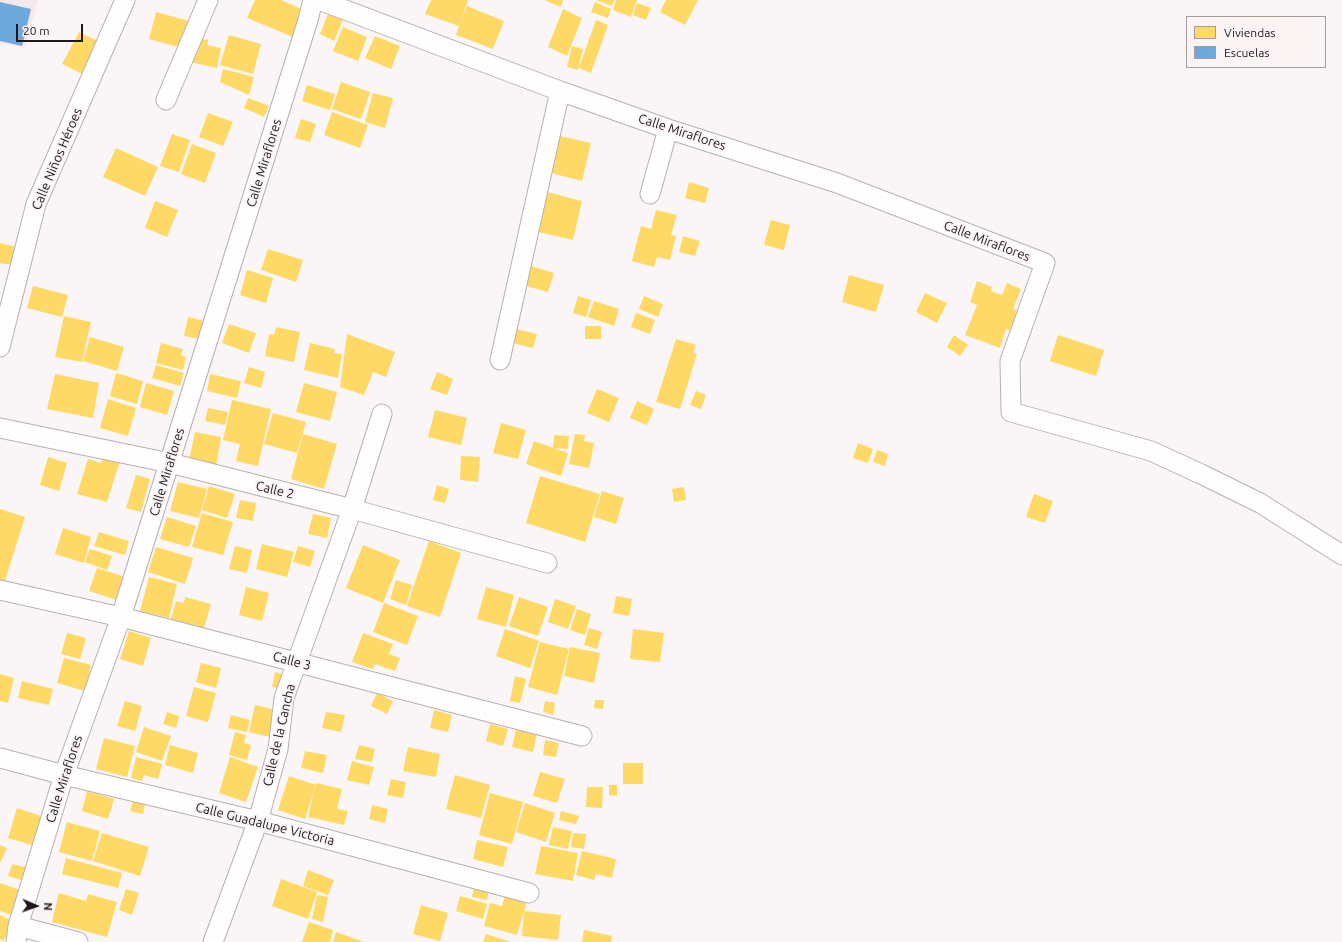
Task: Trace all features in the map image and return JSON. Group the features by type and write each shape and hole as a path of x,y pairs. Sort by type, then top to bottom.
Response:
{"street":[{"name":"Calle Niños Héroes","path":"0,347 36,204 125,0"},
{"path":"166,100 208,0"},
{"name":"Calle Miraflores","path":"17,934 64,775 121,617 170,463 306,28 313,0"},
{"name":"Calle Miraflores","path":"319,0 560,91 668,129 837,183 1045,263 1010,361 1011,412 1151,451 1260,503 1342,555"},
{"path":"500,360 560,91"},
{"path":"650,194 668,129"},
{"name":"Calle de la Cancha","path":"213,942 258,820 278,749 284,698 352,509 382,414"},
{"name":"Calle 2","path":"0,428 170,463 352,509 547,564"},
{"name":"Calle 3","path":"0,590 121,617 582,736"},
{"name":"Calle Guadalupe Victoria","path":"0,758 64,775 258,820 528,893"},
{"path":"17,934 78,942"}],"shaded area":[{"path":"0,0 38,0 25,48 0,43"}],"building: Viviendas":[{"path":"255,0 281,0 304,10 293,37 247,18"},
{"path":"431,0 468,0 460,24 467,6 504,21 493,49 456,35 459,26 425,14"},
{"path":"544,0 563,0 561,7"},
{"path":"596,0 614,0 612,6"},
{"path":"616,0 637,0 631,17 613,10"},
{"path":"666,0 698,0 685,25 660,12"},
{"path":"595,2 611,9 608,18 591,12"},
{"path":"637,3 651,8 646,20 633,15"},
{"path":"563,9 582,18 567,56 548,47"},
{"path":"156,12 189,21 182,48 149,39"},
{"path":"328,14 343,20 334,41 320,34"},
{"path":"596,20 608,25 591,73 579,68"},
{"path":"343,27 367,37 358,61 333,51"},
{"path":"79,32 100,42 84,75 62,64"},
{"path":"229,35 261,44 253,74 220,65"},
{"path":"375,36 400,46 391,69 365,58"},
{"path":"195,38 208,40 207,45 221,48 217,68 190,62"},
{"path":"572,46 583,49 578,70 567,67"},
{"path":"223,69 254,77 249,95 220,82"},
{"path":"341,82 370,92 361,119 332,109"},
{"path":"307,85 335,94 330,110 302,101"},
{"path":"373,93 393,98 385,128 365,122"},
{"path":"248,98 269,106 264,117 244,108"},
{"path":"332,112 368,125 360,148 324,135"},
{"path":"208,113 233,122 223,146 199,137"},
{"path":"301,119 316,124 310,142 295,138"},
{"path":"172,134 190,140 179,172 160,166"},
{"path":"560,136 591,143 582,181 551,173"},
{"path":"192,144 216,153 205,183 181,174"},
{"path":"116,148 158,167 145,196 103,177"},
{"path":"689,182 709,188 705,203 685,198"},
{"path":"547,192 582,201 573,240 538,232"},
{"path":"155,201 178,210 167,237 145,228"},
{"path":"656,210 677,215 671,235 676,236 670,260 657,257 654,267 632,261 641,226 651,229"},
{"path":"771,220 790,225 784,250 764,245"},
{"path":"683,236 700,241 695,256 679,252"},
{"path":"0,243 17,247 13,265 0,263"},
{"path":"268,249 303,260 296,282 261,270"},
{"path":"531,266 554,273 548,292 526,286"},
{"path":"247,270 273,278 266,303 240,295"},
{"path":"849,275 884,285 876,312 842,302"},
{"path":"977,281 992,287 991,291 1002,295 1007,283 1021,289 1013,309 1019,311 1011,331 1006,329 1000,348 965,335 977,305 970,302"},
{"path":"33,286 68,295 62,317 27,308"},
{"path":"925,293 947,303 937,323 916,312"},
{"path":"578,296 591,300 586,317 573,313"},
{"path":"644,296 663,304 658,317 639,309"},
{"path":"594,301 619,309 614,326 588,317"},
{"path":"636,313 655,320 650,334 631,327"},
{"path":"64,316 91,322 82,362 55,357"},
{"path":"188,317 204,321 200,339 184,336"},
{"path":"229,324 256,333 249,353 222,343"},
{"path":"585,326 601,326 601,339 585,339"},
{"path":"276,327 300,332 294,362 265,356 269,334 274,335"},
{"path":"512,328 537,334 533,348 508,342"},
{"path":"347,334 395,352 386,377 373,372 364,395 340,387"},
{"path":"954,335 968,345 960,356 947,347"},
{"path":"1058,335 1104,350 1096,376 1050,361"},
{"path":"90,337 124,347 117,371 83,361"},
{"path":"676,339 696,345 693,353 697,354 680,409 656,402"},
{"path":"161,343 183,349 181,355 186,357 183,370 156,363"},
{"path":"310,343 335,349 334,353 342,354 338,378 304,370"},
{"path":"156,365 184,373 180,386 152,378"},
{"path":"249,367 265,372 261,388 244,383"},
{"path":"437,372 453,379 447,395 430,389"},
{"path":"116,373 143,381 137,404 110,396"},
{"path":"55,374 99,383 93,418 47,409"},
{"path":"210,374 241,381 237,398 207,391"},
{"path":"146,383 174,391 167,415 140,407"},
{"path":"304,383 337,392 330,421 296,412"},
{"path":"597,389 619,398 609,422 587,413"},
{"path":"696,391 706,395 701,409 690,405"},
{"path":"108,399 136,408 128,436 100,428"},
{"path":"232,400 271,409 258,466 236,461 240,444 223,440"},
{"path":"637,401 654,409 647,425 630,418"},
{"path":"208,408 228,412 225,425 205,421"},
{"path":"435,410 467,418 461,445 428,437"},
{"path":"273,413 306,422 297,453 264,444"},
{"path":"501,423 526,430 518,459 493,453"},
{"path":"195,432 221,437 216,466 189,460"},
{"path":"303,434 337,444 324,489 291,479"},
{"path":"575,434 585,435 584,441 594,443 589,468 569,464"},
{"path":"554,435 569,436 568,449 553,448"},
{"path":"534,441 568,453 561,476 526,464"},
{"path":"858,443 873,449 868,463 853,458"},
{"path":"877,450 888,454 885,466 873,462"},
{"path":"103,456 120,461 107,502 77,494 88,459 101,463"},
{"path":"461,456 480,457 478,482 460,480"},
{"path":"48,457 67,463 59,491 40,485"},
{"path":"136,475 150,479 141,512 126,508"},
{"path":"540,476 600,494 585,542 526,523"},
{"path":"178,482 207,489 199,518 170,511"},
{"path":"437,485 449,489 445,503 433,500"},
{"path":"209,486 235,494 227,518 202,510"},
{"path":"684,487 686,500 674,502 672,489"},
{"path":"602,491 624,498 616,524 594,517"},
{"path":"1034,494 1053,501 1045,523 1026,517"},
{"path":"240,500 256,503 253,521 236,518"},
{"path":"0,509 25,517 3,587 0,586"},
{"path":"202,513 233,522 223,555 192,547"},
{"path":"313,514 331,518 327,538 308,534"},
{"path":"167,517 196,526 189,547 160,539"},
{"path":"63,528 91,537 84,563 55,554"},
{"path":"99,532 129,541 125,555 94,546"},
{"path":"429,541 461,553 440,617 407,606"},
{"path":"262,544 294,552 287,577 256,569"},
{"path":"363,545 400,560 383,603 346,588"},
{"path":"235,546 252,550 247,573 229,569"},
{"path":"298,546 315,551 310,567 293,562"},
{"path":"156,547 193,558 185,584 148,572"},
{"path":"90,549 112,556 107,570 85,562"},
{"path":"97,568 125,577 117,600 89,591"},
{"path":"149,577 177,584 169,618 140,611"},
{"path":"396,580 412,585 406,605 390,599"},
{"path":"246,587 269,593 262,621 239,615"},
{"path":"486,587 514,595 506,627 477,619"},
{"path":"616,596 632,599 629,616 613,613"},
{"path":"185,597 211,604 204,628 171,619 176,601 184,603"},
{"path":"519,597 548,607 538,636 509,626"},
{"path":"555,599 576,606 568,629 548,622"},
{"path":"384,603 418,616 407,645 373,632"},
{"path":"577,609 591,614 585,635 570,630"},
{"path":"589,628 602,632 597,649 584,645"},
{"path":"505,629 539,641 530,668 496,656"},
{"path":"633,629 664,633 660,662 630,659"},
{"path":"129,631 151,638 143,666 120,659"},
{"path":"67,633 86,638 80,659 61,654"},
{"path":"363,633 393,644 389,654 400,658 395,671 375,664 373,669 352,662"},
{"path":"540,642 569,649 557,695 528,687"},
{"path":"570,647 600,653 594,683 564,676"},
{"path":"64,658 91,665 85,691 57,683"},
{"path":"201,663 221,668 216,688 196,682"},
{"path":"275,672 290,676 287,690 272,687"},
{"path":"0,674 14,678 8,703 0,701"},
{"path":"515,676 526,679 520,703 510,701"},
{"path":"22,681 53,689 49,705 18,698"},
{"path":"194,687 216,693 208,722 186,716"},
{"path":"377,693 393,701 387,714 371,706"},
{"path":"595,700 604,700 603,709 594,708"},
{"path":"125,701 142,706 135,731 117,726"},
{"path":"545,701 555,703 553,715 543,712"},
{"path":"255,705 276,710 270,737 249,732"},
{"path":"434,710 452,715 448,732 430,728"},
{"path":"167,712 179,716 176,728 163,724"},
{"path":"326,712 345,715 341,732 322,728"},
{"path":"231,715 250,720 247,732 228,728"},
{"path":"490,724 508,729 503,746 486,741"},
{"path":"144,727 171,736 162,761 136,752"},
{"path":"516,730 537,734 533,752 512,747"},
{"path":"235,732 246,735 244,743 251,745 247,760 229,755"},
{"path":"104,738 135,746 127,777 96,769"},
{"path":"545,740 559,743 556,757 543,755"},
{"path":"170,745 198,753 193,773 165,765"},
{"path":"359,745 375,749 372,762 355,759"},
{"path":"408,747 440,754 436,777 403,771"},
{"path":"305,751 327,755 323,773 301,768"},
{"path":"136,757 162,764 158,779 144,775 142,781 131,778"},
{"path":"230,757 258,767 246,802 219,793"},
{"path":"352,761 374,767 369,785 347,780"},
{"path":"623,763 643,763 643,784 623,784"},
{"path":"540,772 565,779 557,803 533,796"},
{"path":"455,775 490,785 481,818 446,809"},
{"path":"289,776 316,785 305,819 278,810"},
{"path":"391,779 406,782 403,798 387,795"},
{"path":"316,783 342,789 337,809 348,811 344,825 308,817"},
{"path":"609,785 617,785 617,796 609,795"},
{"path":"587,787 603,787 602,808 586,807"},
{"path":"87,791 114,799 108,819 82,811"},
{"path":"490,793 523,802 512,844 479,835"},
{"path":"133,801 145,804 143,814 130,811"},
{"path":"525,803 555,813 546,842 516,832"},
{"path":"372,805 388,809 385,823 369,819"},
{"path":"17,808 44,817 35,846 8,838"},
{"path":"561,811 579,816 576,824 559,820"},
{"path":"67,822 100,831 92,861 59,852"},
{"path":"553,827 572,831 568,849 549,845"},
{"path":"102,833 149,847 140,876 93,861"},
{"path":"573,833 586,834 584,849 571,847"},
{"path":"477,840 508,847 503,867 473,859"},
{"path":"0,845 7,848 0,863"},
{"path":"541,846 578,853 573,881 535,874"},
{"path":"582,851 616,859 612,878 596,874 594,880 576,875"},
{"path":"66,858 122,873 118,888 62,874"},
{"path":"12,864 29,868 25,881 8,876"},
{"path":"308,870 334,880 328,895 303,886"},
{"path":"281,879 317,892 308,919 272,906"},
{"path":"0,883 23,891 15,916 0,911"},
{"path":"474,887 489,889 487,900 472,897"},
{"path":"126,889 139,893 132,915 119,910"},
{"path":"59,893 86,901 88,894 117,902 107,937 52,922"},
{"path":"317,895 328,897 323,922 312,919"},
{"path":"505,895 527,901 517,935 484,926 490,903 502,906"},
{"path":"460,896 487,904 483,919 456,911"},
{"path":"421,905 448,913 440,941 413,934"},
{"path":"524,911 561,915 558,940 522,936"},
{"path":"0,915 13,921 4,941 0,939"},
{"path":"309,922 333,930 330,942 302,942"},
{"path":"584,930 612,936 611,942 582,942"},
{"path":"336,932 364,942 333,942"},
{"path":"486,934 511,942 483,942"}],"building: Escuelas":[{"path":"0,2 31,9 22,46 0,41"}]}
